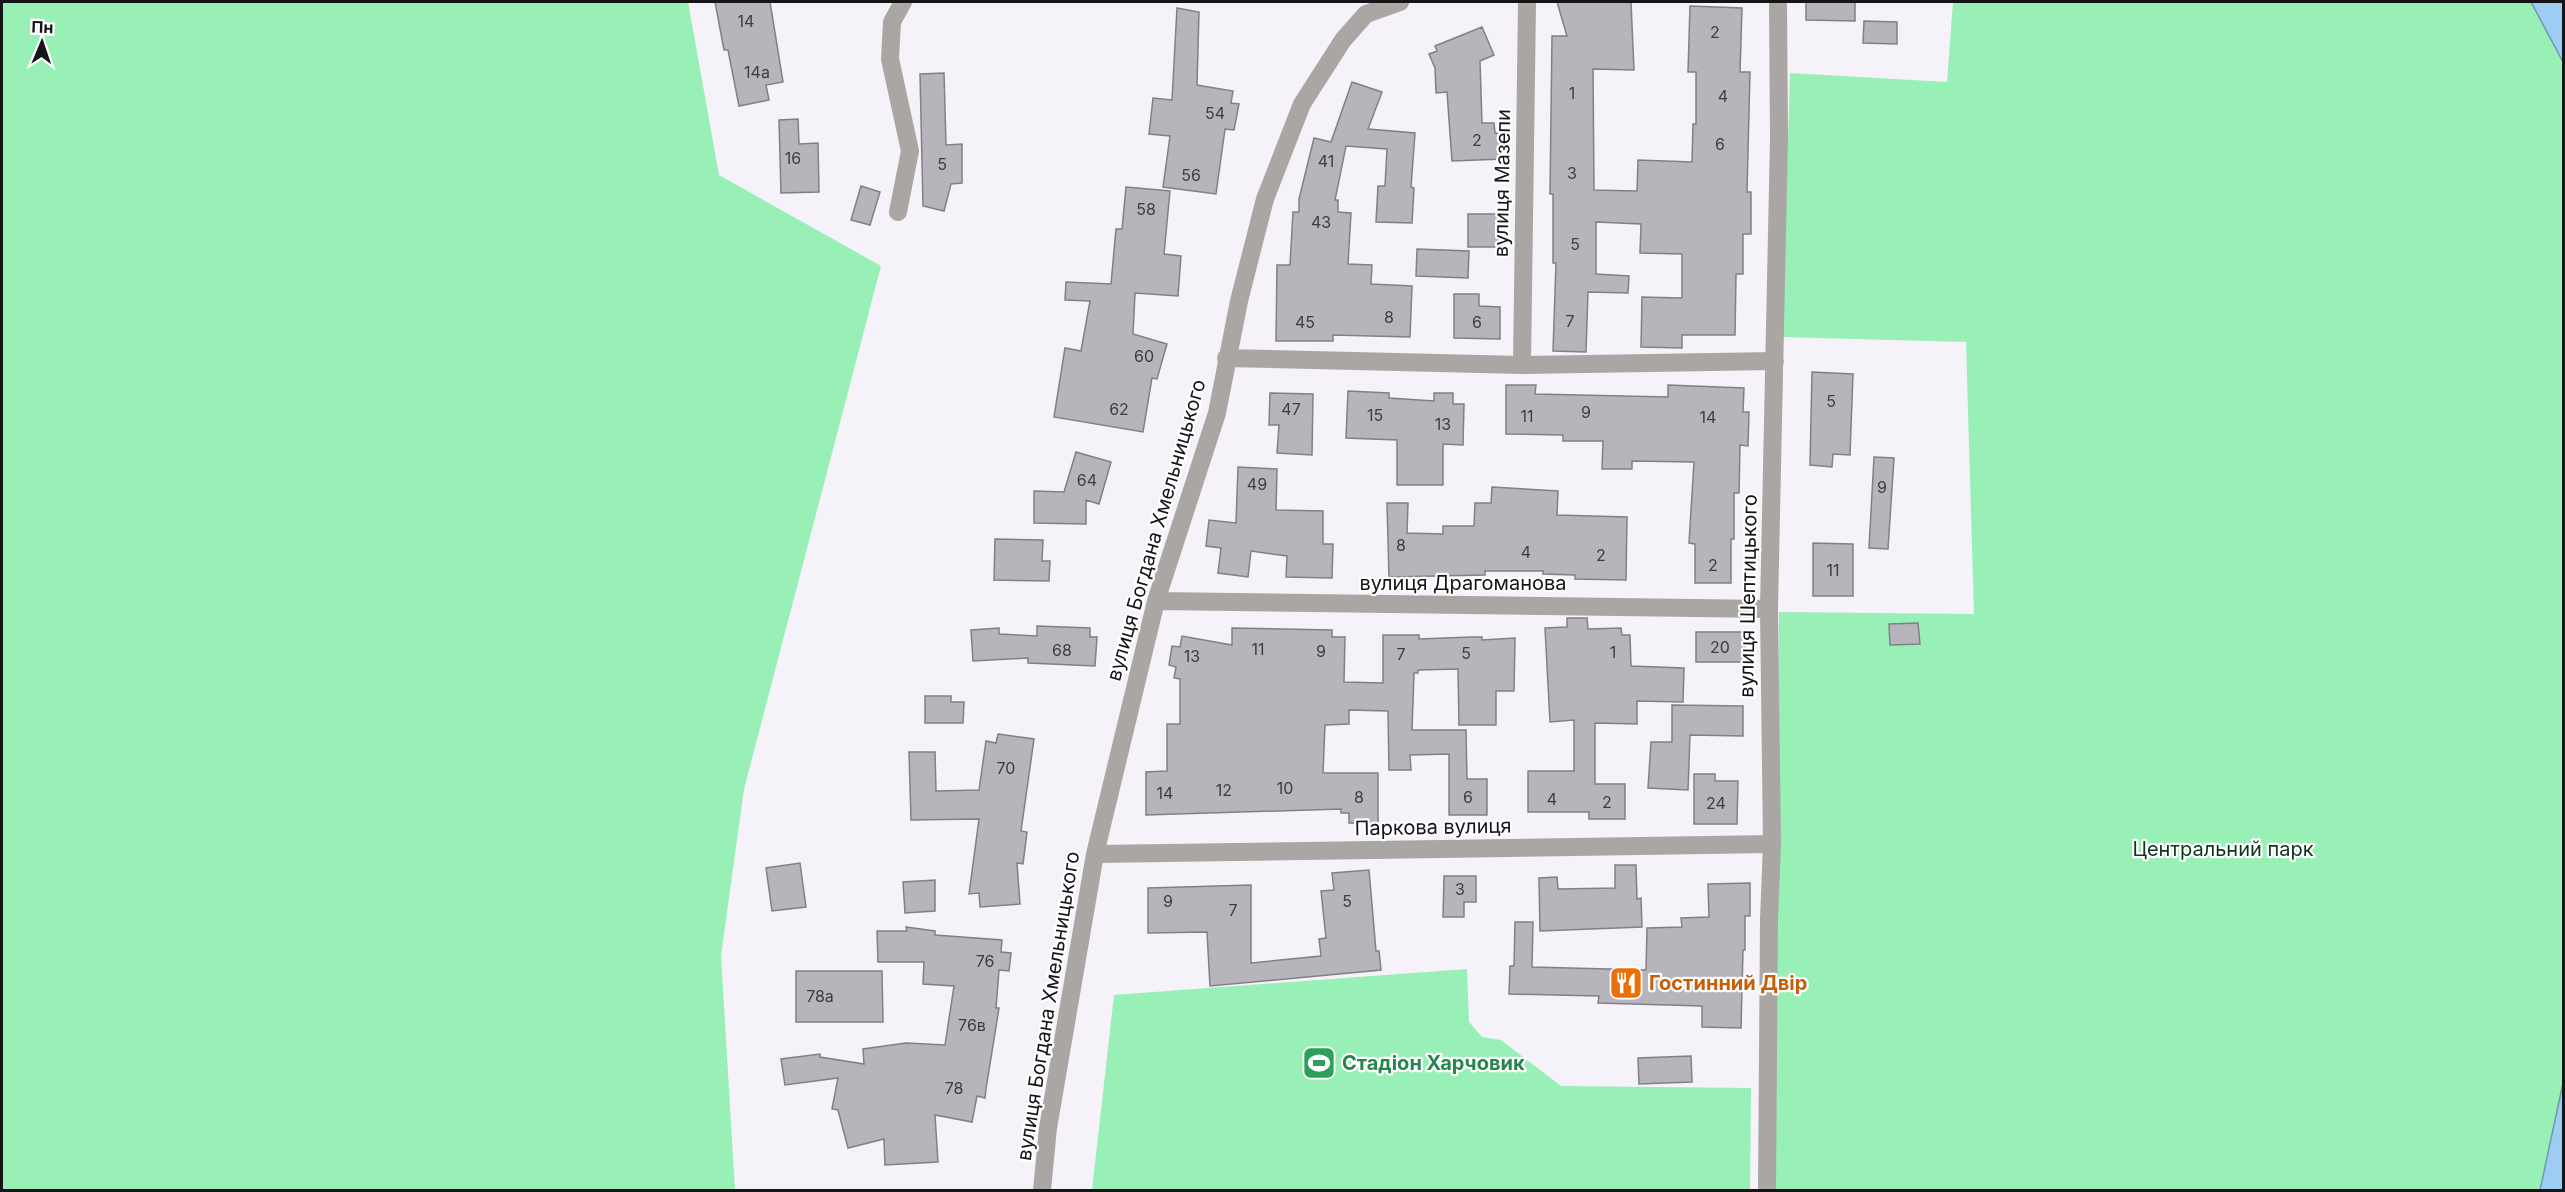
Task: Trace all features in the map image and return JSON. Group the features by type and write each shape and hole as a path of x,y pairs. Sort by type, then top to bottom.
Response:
{"street":[{"path":"898,212 910,151 890,59 892,22 903,2"},
{"name":"вулиця Богдана Хмельницького","path":"1042,1191 1048,1128 1095,854 1156,601 1217,413 1226,358 1265,199 1302,104 1362,8 1400,2"},
{"name":"вулиця Мазепи","path":"1522,365 1527,2"},
{"name":"вулиця Шептицького","path":"1767,1191 1769,920 1772,844 1768,609 1779,139 1778,2"},
{"path":"1226,358 1522,365 1775,362"},
{"name":"вулиця Драгоманова","path":"1156,601 1768,609"},
{"name":"Паркова вулиця","path":"1095,854 1772,844"}],"green space":[{"path":"2,2 688,2 719,175 881,266 744,789 721,956 735,1190 2,1190"},
{"name":"Центральний парк","path":"1953,2 2531,2 2564,62 2564,1083 2540,1190 1775,1190 1779,612 1974,614 1966,342 1782,337 1790,73 1947,82"},
{"name":"Стадіон Харчовик","path":"1467,969 1469,1022 1482,1037 1501,1040 1561,1086 1751,1088 1750,1190 1092,1190 1114,995"}],"water":[{"path":"2531,2 2563,2 2563,62"},
{"path":"2563,1083 2563,1190 2540,1190"}],"building":[{"path":"715,2 770,2 783,82 766,85 769,100 739,106 728,50 724,50"},
{"path":"1557,2 1631,2 1634,70 1593,69 1594,190 1637,191 1638,160 1692,162 1693,124 1696,124 1696,72 1688,72 1690,6 1742,8 1740,72 1750,72 1747,192 1751,192 1751,234 1743,234 1743,274 1736,274 1735,335 1682,335 1682,348 1641,347 1642,297 1682,298 1682,254 1640,253 1641,224 1596,222 1596,274 1629,276 1628,293 1588,292 1586,352 1553,351 1556,263 1553,263 1553,194 1550,194 1552,36 1567,36"},
{"path":"1806,2 1855,2 1855,21 1806,20"},
{"path":"1177,8 1199,12 1197,85 1233,91 1231,103 1239,104 1234,130 1225,129 1216,194 1163,187 1170,136 1149,134 1153,98 1172,100"},
{"path":"1864,21 1897,22 1897,44 1863,43"},
{"path":"1482,27 1494,55 1480,61 1482,123 1494,123 1495,133 1502,133 1503,159 1452,161 1447,92 1436,93 1435,68 1429,54 1437,51 1435,46"},
{"path":"944,73 946,145 962,144 962,183 951,184 944,211 923,206 920,74"},
{"path":"1352,82 1382,92 1368,129 1415,133 1411,187 1414,188 1412,223 1376,222 1378,186 1385,186 1387,149 1346,146 1335,200 1338,200 1338,212 1351,213 1348,264 1372,265 1371,284 1412,286 1410,337 1333,335 1333,341 1276,341 1277,265 1290,265 1293,212 1299,212 1299,199 1314,138 1331,142"},
{"path":"798,119 799,144 818,143 819,192 781,193 779,120"},
{"path":"861,186 880,192 870,225 851,220"},
{"path":"1126,187 1170,191 1164,254 1181,256 1178,296 1135,293 1133,334 1167,344 1157,379 1152,378 1143,432 1054,417 1065,348 1081,351 1090,301 1065,300 1066,282 1111,284 1116,229 1122,229"},
{"path":"1468,214 1502,214 1502,247 1468,247"},
{"path":"1417,249 1469,251 1468,278 1416,276"},
{"path":"1454,294 1479,294 1479,306 1500,307 1500,339 1454,338"},
{"path":"1812,372 1853,374 1850,455 1833,454 1832,467 1810,465"},
{"path":"1506,385 1536,385 1535,394 1668,397 1668,385 1744,388 1743,412 1749,412 1748,446 1740,445 1739,493 1734,493 1731,583 1695,583 1695,544 1689,543 1694,462 1632,461 1632,469 1602,469 1603,441 1563,441 1563,435 1506,434"},
{"path":"1348,391 1389,393 1389,398 1434,401 1434,393 1453,393 1453,404 1464,404 1463,445 1443,444 1443,485 1397,485 1397,440 1346,438"},
{"path":"1270,393 1313,394 1312,455 1277,453 1279,425 1269,425"},
{"path":"1076,452 1111,462 1099,504 1086,500 1086,524 1034,523 1034,491 1064,492"},
{"path":"1874,457 1894,458 1888,549 1869,548"},
{"path":"1238,467 1277,469 1276,510 1323,511 1323,544 1333,544 1332,578 1286,577 1287,556 1251,551 1248,577 1218,573 1221,548 1206,546 1209,520 1236,523"},
{"path":"1492,487 1558,491 1557,515 1627,517 1626,580 1575,579 1575,575 1543,574 1543,571 1485,571 1485,575 1389,577 1387,503 1408,503 1407,533 1443,534 1443,526 1474,526 1475,503 1491,503"},
{"path":"995,539 1043,540 1042,561 1050,561 1049,581 994,580"},
{"path":"1813,543 1853,544 1853,596 1813,596"},
{"path":"1567,618 1587,618 1588,629 1621,628 1622,635 1630,635 1631,666 1684,668 1683,702 1637,701 1637,724 1595,723 1595,784 1625,784 1625,819 1589,819 1589,812 1528,812 1528,771 1574,771 1574,720 1550,722 1545,628 1567,627"},
{"path":"1918,623 1920,644 1890,645 1889,624"},
{"path":"1037,626 1090,628 1090,637 1097,637 1095,666 1028,663 1028,658 973,661 971,630 999,628 999,634 1037,636"},
{"path":"1232,628 1332,630 1332,637 1345,637 1344,682 1383,683 1383,635 1419,635 1419,639 1515,638 1514,691 1496,691 1496,725 1459,725 1458,669 1418,670 1418,673 1414,673 1412,730 1466,730 1467,779 1487,779 1487,815 1449,815 1449,754 1410,755 1411,770 1389,770 1388,711 1349,710 1349,724 1325,725 1323,773 1378,773 1378,823 1349,823 1349,813 1341,813 1341,809 1146,815 1146,772 1167,771 1167,724 1180,724 1180,679 1174,678 1176,667 1169,665 1172,646 1180,647 1182,636 1232,645"},
{"path":"1696,632 1745,632 1745,662 1696,662"},
{"path":"925,696 951,696 951,702 964,702 963,723 925,723"},
{"path":"1672,705 1743,706 1743,736 1690,735 1688,790 1648,788 1651,742 1672,742"},
{"path":"998,734 1034,739 1021,831 1027,832 1023,864 1017,863 1020,904 980,907 979,893 969,894 979,819 911,820 909,752 935,752 936,791 979,790 986,741 996,743"},
{"path":"1694,774 1715,774 1715,781 1738,781 1737,824 1694,824"},
{"path":"800,863 806,907 772,911 766,868"},
{"path":"1615,865 1636,865 1637,899 1641,898 1642,927 1540,931 1539,878 1557,877 1558,889 1615,888"},
{"path":"1369,870 1376,951 1379,951 1381,970 1210,986 1207,932 1148,933 1148,888 1251,885 1251,963 1321,956 1319,939 1326,938 1321,891 1334,890 1332,873"},
{"path":"1444,876 1476,876 1476,902 1464,902 1464,917 1443,917"},
{"path":"935,880 935,911 905,913 903,882"},
{"path":"1750,883 1750,916 1745,916 1741,1028 1702,1027 1702,1006 1598,1003 1599,996 1509,994 1510,966 1514,966 1515,922 1533,922 1532,967 1646,970 1647,928 1682,927 1681,918 1709,917 1708,884"},
{"path":"906,927 935,931 935,935 1002,940 1001,952 1011,953 1009,971 999,970 996,1008 999,1008 985,1098 977,1096 972,1122 935,1115 938,1162 885,1165 884,1139 848,1148 838,1110 832,1109 838,1078 785,1085 781,1059 820,1054 820,1057 864,1064 863,1049 906,1043 945,1045 954,986 923,984 924,962 878,962 877,931 907,931"},
{"path":"796,971 882,971 883,1022 796,1022"},
{"path":"1691,1056 1692,1082 1639,1084 1638,1058"}],"place":[{"name":"Гостинний Двір","path":"1626,983"},
{"name":"Стадіон Харчовик","path":"1319,1063"}]}
